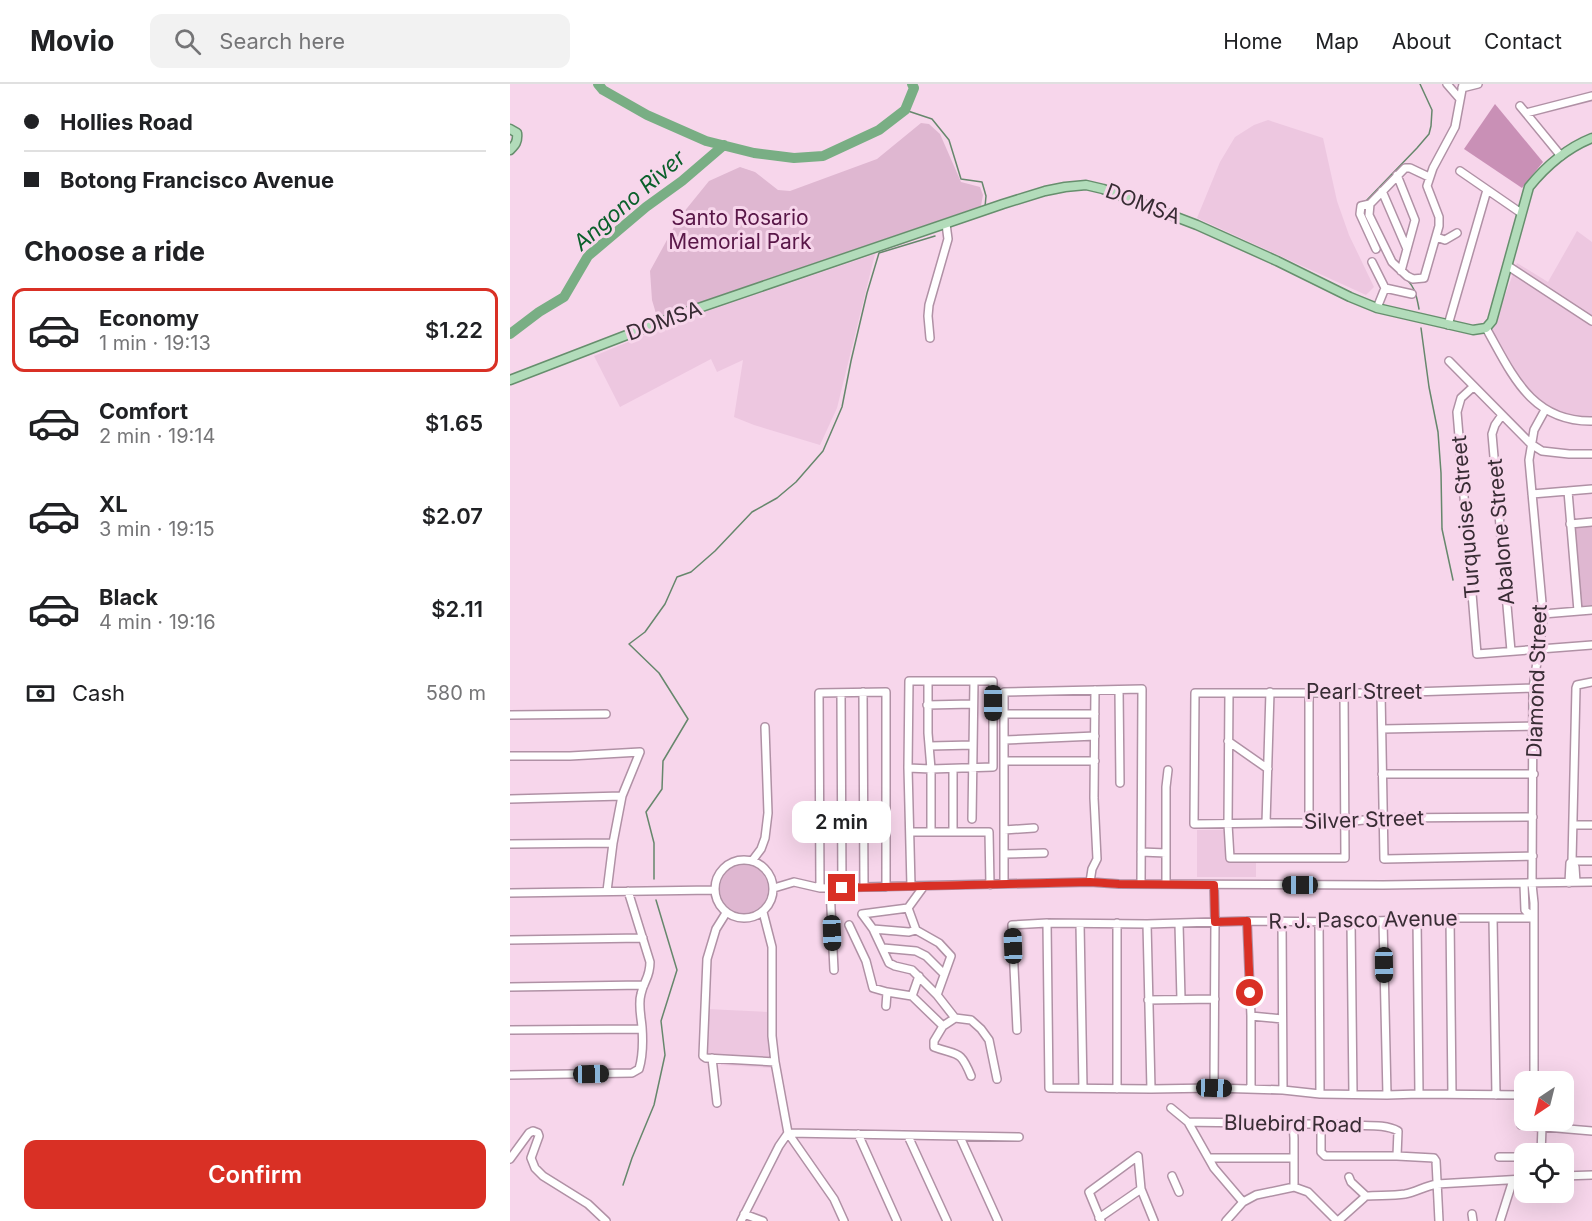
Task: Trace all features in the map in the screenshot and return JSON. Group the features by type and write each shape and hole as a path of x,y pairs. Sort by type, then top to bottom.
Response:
{"main road":[{"path":"510,129 517,134 516,145 510,150"},
{"path":"1486,328 1492,321 1529,187 1543,170 1561,156 1592,138"},
{"name":"DOMSA","path":"510,380 684,313 1003,204 1046,191 1086,185 1103,189 1197,225 1377,308 1473,330 1486,328"}],"street":[{"path":"1447,84 1460,99"},
{"path":"1370,204 1369,215 1392,262 1413,279 1424,278 1439,226 1439,217 1427,186 1455,127 1462,86 1478,84"},
{"path":"1526,113 1592,96"},
{"path":"1520,106 1561,156"},
{"path":"1376,249 1360,214 1361,206 1370,204 1405,168 1430,177"},
{"path":"1460,171 1521,213"},
{"path":"1397,175 1416,220 1401,271"},
{"path":"1448,325 1487,190"},
{"path":"1382,191 1407,249"},
{"path":"930,339 929,304 948,239 946,224"},
{"path":"1436,237 1445,240 1457,233"},
{"path":"1372,262 1385,288 1377,308"},
{"path":"1508,266 1592,321"},
{"path":"1385,288 1412,294"},
{"path":"1486,328 1510,372 1545,410 1578,421 1592,421"},
{"path":"1449,361 1531,444 1542,451 1592,454"},
{"name":"Turquoise Street","path":"1473,387 1461,399 1457,412 1477,654 1511,651"},
{"name":"Diamond Street","path":"1534,1071 1533,918 1525,910 1533,856 1533,688 1543,614 1529,460 1534,430 1545,410"},
{"name":"Abalone Street","path":"1502,415 1492,434 1511,651"},
{"path":"1532,494 1592,489"},
{"path":"1568,491 1578,611"},
{"path":"1570,524 1592,522"},
{"path":"1543,614 1592,610"},
{"path":"1511,651 1592,645"},
{"path":"908,768 993,767 993,681 909,681 908,768 911,886"},
{"path":"972,819 974,681"},
{"path":"928,682 931,832"},
{"path":"1572,882 1570,863 1574,825 1576,688 1577,685 1592,682"},
{"name":"Pearl Street","path":"1194,824 1195,693 1381,693 1533,688"},
{"path":"1004,884 1004,692 1142,689 1141,884"},
{"path":"1090,882 1092,869 1097,859 1094,798 1095,690"},
{"path":"1119,690 1120,783"},
{"path":"863,692 864,888"},
{"path":"820,888 819,693 863,692 885,692 886,887"},
{"path":"1266,823 1270,692"},
{"path":"1309,692 1309,823"},
{"path":"1229,693 1230,858 1345,858 1344,692"},
{"path":"841,693 842,888"},
{"path":"1381,693 1384,859 1533,856"},
{"path":"927,705 973,704"},
{"path":"510,715 606,714"},
{"path":"1005,714 1095,714"},
{"path":"1382,729 1534,726"},
{"path":"752,861 761,849 765,838 768,813 765,728"},
{"path":"1005,740 1095,736"},
{"path":"1228,741 1268,768"},
{"path":"930,746 973,745"},
{"path":"510,756 570,756 640,752 622,796 607,891"},
{"path":"1005,761 1095,761"},
{"path":"953,769 953,832"},
{"path":"1166,884 1168,770"},
{"path":"1382,774 1534,774"},
{"path":"510,799 622,796"},
{"name":"Silver Street","path":"1194,824 1345,822 1383,818 1533,817"},
{"path":"1574,825 1592,825"},
{"path":"1004,830 1034,828"},
{"path":"910,832 989,832 990,885"},
{"path":"510,844 613,843"},
{"path":"1141,852 1166,853"},
{"path":"1004,854 1044,853"},
{"path":"738,860 752,861 765,868 772,878 774,888 772,900 763,912 751,918 738,918 726,913 718,903 714,890 716,879 725,866 738,860"},
{"path":"1572,861 1592,861"},
{"path":"774,888 794,882 820,888 1090,882 1214,885 1592,882"},
{"path":"1214,885 1214,1088"},
{"path":"924,886 908,908 862,914 873,929 889,963 912,970 937,995 955,1018"},
{"path":"830,888 834,970"},
{"path":"510,893 714,890"},
{"path":"510,1075 632,1073 639,1069 642,1060 642,1029 639,1003 650,972 650,962 628,891"},
{"path":"908,908 916,930 939,943 951,956 937,995"},
{"path":"763,912 772,947 774,1062 788,1133 834,1199 844,1221"},
{"path":"726,913 716,929 707,959 703,1056 774,1062"},
{"path":"1449,918 1452,1094"},
{"path":"1493,918 1496,1095"},
{"name":"R. J. Pasco Avenue","path":"1017,1030 1012,925 1533,918"},
{"path":"1417,919 1419,1094"},
{"path":"1247,921 1251,1089"},
{"path":"1383,921 1387,1095"},
{"path":"1282,922 1283,1090"},
{"path":"1319,922 1320,1094"},
{"path":"1351,922 1353,1094"},
{"path":"1047,923 1049,1088 1214,1088 1283,1090 1320,1094 1514,1095"},
{"path":"1117,923 1117,1089"},
{"path":"1080,924 1083,1088"},
{"path":"1147,924 1151,1089"},
{"path":"1179,924 1181,999"},
{"path":"849,925 866,961 873,988 912,996 943,1026"},
{"path":"873,929 909,932 916,930"},
{"path":"510,940 643,938"},
{"path":"883,948 916,951 926,956 944,974"},
{"path":"912,996 919,976"},
{"path":"510,987 644,985"},
{"path":"886,1006 888,992"},
{"path":"1148,1000 1215,999"},
{"path":"1251,1016 1282,1019"},
{"path":"971,1076 964,1059 954,1053 934,1047 934,1041 943,1026 955,1018 971,1020 989,1040 997,1079"},
{"path":"510,1030 642,1029"},
{"path":"712,1058 717,1102"},
{"path":"1171,1108 1188,1122 1222,1179 1243,1203"},
{"name":"Bluebird Road","path":"1188,1122 1321,1124 1395,1129 1398,1131 1397,1156"},
{"path":"1293,1124 1294,1187"},
{"path":"1321,1124 1321,1152 1325,1156 1434,1158 1439,1221"},
{"path":"1574,1130 1592,1131"},
{"path":"510,1159 529,1133 534,1131 538,1133 531,1158 535,1168 543,1176 588,1204 606,1221"},
{"path":"788,1133 1019,1137"},
{"path":"763,1221 742,1217 788,1133"},
{"path":"858,1134 897,1221"},
{"path":"908,1136 947,1221"},
{"path":"960,1137 998,1221"},
{"path":"1141,1189 1100,1220 1089,1192 1138,1156 1141,1189 1154,1221"},
{"path":"1499,1157 1514,1157"},
{"path":"1209,1158 1294,1158"},
{"path":"1574,1176 1592,1175"},
{"path":"1172,1176 1179,1192"},
{"path":"1349,1176 1351,1182 1366,1196"},
{"path":"1226,1221 1243,1203 1256,1195 1294,1187 1308,1192 1338,1221 1366,1196 1402,1195 1425,1185 1513,1180 1500,1221"}],"shaded area":[{"path":"1495,104 1543,162 1522,188 1464,149"},
{"path":"1268,120 1323,138 1337,201 1349,235 1374,287 1366,295 1197,218 1220,162 1235,137 1254,125"},
{"path":"1577,231 1592,242 1592,417 1577,418 1551,410 1543,405 1511,368 1492,331 1517,263 1548,282"},
{"path":"875,254 837,408 820,445 734,417 743,360 717,372 711,359 620,407 594,356 684,319"},
{"path":"1197,830 1227,830 1227,862 1256,862 1256,877 1197,877"},
{"path":"707,1009 769,1012 771,1068 721,1065 721,1056 706,1055"}],"green space":[{"name":"Santo Rosario Memorial Park","path":"921,123 929,124 940,134 961,182 980,187 983,195 981,206 657,317 652,300 650,271 679,218 709,181 740,167 755,172 778,190 790,191 877,159"},
{"path":"1592,525 1592,605 1580,606 1572,526"},
{"path":"739,865 749,865 761,872 768,884 768,894 761,906 749,913 739,913 724,902 720,894 720,884 731,869"}],"waterway":[{"name":"Angono River","path":"598,84 603,90 647,115 706,141 754,153 794,158 823,156 879,130 905,110 914,88 912,84"},
{"path":"1366,201 1429,134 1432,110 1420,84"},
{"path":"905,110 932,119 949,140 961,179 982,182 986,196 985,207"},
{"name":"Angono River","path":"510,334 564,297 588,256 724,145"},
{"path":"1364,210 1386,257"},
{"path":"654,879 654,843 646,812 662,789 663,761 688,719 659,673 629,644 645,632 665,604 677,577 691,572 715,551 752,512 777,498 796,482 823,451 842,407 867,293 879,253 935,236"},
{"path":"1407,280 1414,289 1419,309"},
{"path":"1421,328 1438,432 1442,529 1453,580"},
{"path":"623,1185 654,1105 665,1055 661,1021 677,970 656,900"}],"route":[{"path":"842,888 1090,882 1214,885 1215,922 1247,921 1250,993"}]}
